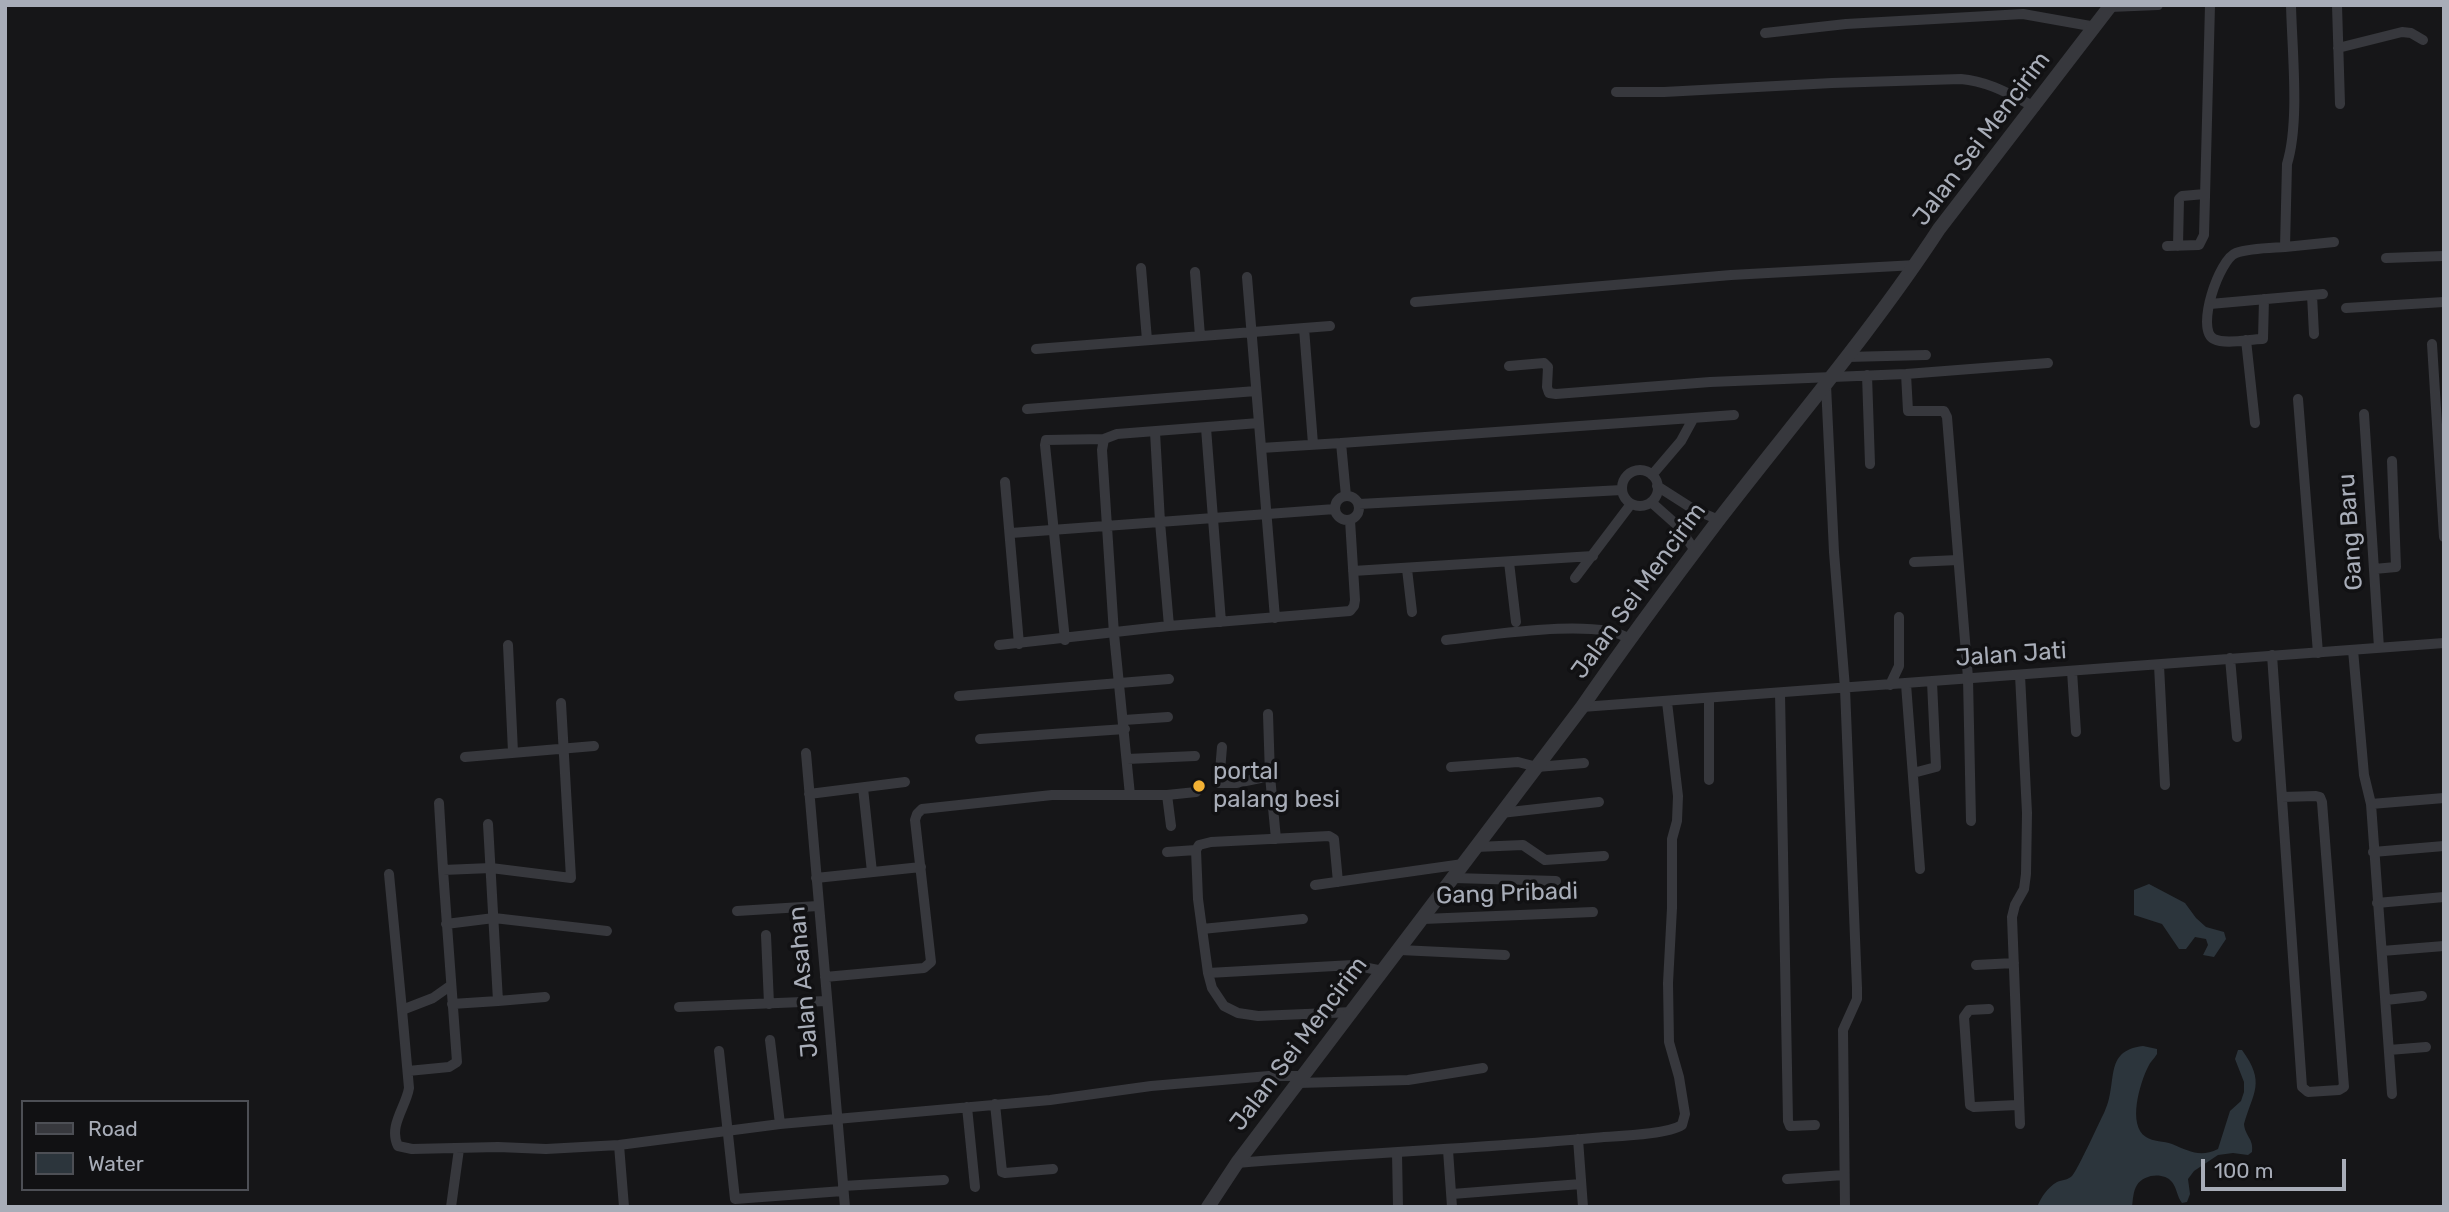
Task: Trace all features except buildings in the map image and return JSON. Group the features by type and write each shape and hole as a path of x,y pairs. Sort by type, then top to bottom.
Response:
{"street":[{"path":"2111,6 2158,5"},
{"path":"2205,194 2179,199 2173,246 2199,245 2203,239 2205,194 2210,5"},
{"path":"2285,240 2287,164 2293,123 2291,5"},
{"path":"2337,5 2340,104"},
{"name":"Jalan Sei Mencirim","path":"1208,1207 1237,1163 1582,707 1629,639 1847,357 1916,265 1939,229 2111,6"},
{"path":"1765,33 1846,24 2023,15 2096,27"},
{"path":"2338,48 2402,32 2411,33 2423,40"},
{"path":"1616,92 1961,79 1989,85 2035,107"},
{"path":"2264,299 2263,339 2214,340 2208,335 2206,323 2210,304 2221,266 2227,258 2236,253 2285,240 2334,242"},
{"path":"2386,258 2444,256"},
{"path":"1415,302 1731,275 1916,265"},
{"path":"1141,268 1147,340"},
{"path":"1195,272 1200,336"},
{"path":"1247,277 1275,618"},
{"path":"2210,304 2318,294 2314,334"},
{"path":"2346,308 2444,302"},
{"path":"1036,349 1330,326"},
{"path":"1304,328 1312,444"},
{"path":"2246,340 2255,423"},
{"path":"2432,344 2444,537"},
{"path":"1847,357 1926,355"},
{"path":"1509,366 1544,363 1548,367 1549,393 1556,394 1710,382 1829,380 2048,363"},
{"path":"1906,374 1909,411 1944,411 1947,417 1968,678 1971,821"},
{"path":"1867,375 1870,464"},
{"path":"1829,380 1834,552 1845,688 1857,988 1857,999 1843,1030 1845,1207"},
{"path":"1027,408 1256,391"},
{"path":"2298,399 2318,653"},
{"name":"Gang Baru","path":"2364,414 2379,648"},
{"path":"1261,448 1734,415"},
{"path":"1693,419 1655,480 1655,497 1651,502 1642,506 1631,504 1622,490 1625,479 1634,471 1647,472 1655,480 1693,509 1719,520"},
{"path":"1065,640 1045,442 1048,439 1104,439 1117,434 1259,423"},
{"path":"1206,428 1221,622"},
{"path":"1155,432 1169,626"},
{"path":"1104,439 1102,450 1114,634 1130,796"},
{"path":"1341,443 1346,496"},
{"path":"2374,569 2396,567 2392,461"},
{"path":"1005,482 1019,644"},
{"path":"1359,504 1357,516 1350,520 1339,517 1335,509 1339,499 1346,496 1359,504 1622,490"},
{"path":"1651,502 1678,526 1696,552"},
{"path":"1575,578 1631,504"},
{"path":"1011,533 1335,509"},
{"path":"1678,526 1693,509"},
{"path":"999,645 1065,640 1169,626 1350,611 1355,600 1350,520"},
{"path":"1353,572 1593,556"},
{"path":"1914,562 1958,559"},
{"path":"1509,562 1516,622"},
{"path":"1407,569 1412,612"},
{"path":"1890,685 1899,666 1899,617"},
{"path":"1446,640 1586,628 1629,639"},
{"name":"Jalan Jati","path":"1582,707 2444,643"},
{"path":"508,645 513,752"},
{"path":"2353,650 2364,775 2371,804 2392,1094"},
{"path":"2272,655 2302,1087 2308,1092 2339,1090 2344,1087 2322,802 2320,797 2316,796 2282,797"},
{"path":"2230,658 2237,737"},
{"path":"2159,665 2165,785"},
{"path":"2072,671 2076,732"},
{"path":"2020,1124 2017,1105 2012,917 2024,889 2026,874 2027,813 2021,675"},
{"path":"959,696 1169,678"},
{"path":"1913,773 1936,768 1932,681"},
{"path":"1906,684 1920,869"},
{"path":"1780,693 1787,932 1788,1121 1790,1126 1794,1127 1815,1125"},
{"path":"1709,699 1709,780"},
{"path":"443,870 491,868 571,878 561,702"},
{"path":"1237,1163 1578,1139 1671,1129 1682,1125 1684,1120 1679,1077 1669,1042 1672,839 1677,821 1678,796 1667,702"},
{"path":"1268,713 1276,839"},
{"path":"980,739 1125,725 1168,717"},
{"path":"465,757 594,747"},
{"path":"1222,747 1219,783 1236,783 1270,776"},
{"name":"Jalan Asahan","path":"806,753 845,1207"},
{"path":"1127,759 1195,756"},
{"path":"1451,767 1518,762 1537,767 1584,763"},
{"path":"809,794 905,782"},
{"path":"863,788 872,872"},
{"path":"825,977 928,966 932,956 915,820 922,809 1052,795 1130,796 1196,792"},
{"path":"1167,795 1171,826"},
{"path":"2371,804 2444,798"},
{"path":"1501,813 1600,802"},
{"path":"408,1071 456,1064 439,803"},
{"path":"488,824 498,1001"},
{"path":"1338,882 1333,836 1211,842 1199,845 1196,850 1198,899 1208,973 1224,1006 1238,1013 1269,1016 1353,1012"},
{"path":"1476,847 1523,845 1545,860 1604,856"},
{"path":"2373,852 2444,846"},
{"path":"1167,852 1196,850"},
{"path":"1315,885 1463,864"},
{"path":"816,878 921,867"},
{"path":"388,874 408,1071 408,1095 400,1110 395,1134 398,1146 412,1149 546,1149 620,1145 780,1124 1050,1100 1103,1091 1210,1080 1408,1080 1483,1068"},
{"path":"1454,877 1556,880"},
{"path":"2377,903 2444,897"},
{"path":"737,911 818,906"},
{"name":"Gang Pribadi","path":"1423,919 1593,912"},
{"path":"446,924 494,918 607,931"},
{"path":"1202,929 1303,919"},
{"path":"766,935 769,1004"},
{"path":"2382,951 2444,946"},
{"path":"1400,950 1505,955"},
{"path":"1976,965 2014,963"},
{"path":"1208,973 1353,965 1383,971"},
{"path":"402,1010 426,1001 450,986"},
{"path":"2386,1000 2422,996"},
{"path":"452,1004 545,997"},
{"path":"678,1007 827,1001"},
{"path":"1989,1009 1969,1010 1964,1017 1970,1105 2017,1105"},
{"path":"770,1041 780,1124"},
{"path":"2389,1049 2426,1047"},
{"path":"719,1051 736,1200 944,1180"},
{"path":"995,1104 1002,1171 1005,1173 1053,1169"},
{"path":"967,1107 975,1187"},
{"path":"1578,1139 1583,1207"},
{"path":"620,1145 624,1207"},
{"path":"451,1207 459,1149"},
{"path":"1448,1150 1452,1207"},
{"path":"1397,1153 1398,1207"},
{"path":"1787,1179 1844,1175"},
{"path":"1451,1194 1581,1184"}],"water":[{"path":"2149,884 2185,903 2206,927 2224,932 2226,939 2214,957 2203,955 2208,945 2206,939 2195,937 2186,949 2179,949 2162,924 2134,915 2134,890"},
{"path":"2143,1046 2157,1049 2157,1054 2148,1067 2139,1093 2136,1114 2140,1131 2152,1140 2200,1153 2218,1149 2230,1111 2241,1101 2244,1082 2235,1059 2238,1050 2242,1050 2256,1079 2254,1095 2244,1124 2252,1144 2252,1152 2248,1155 2218,1155 2194,1171 2188,1179 2190,1194 2187,1202 2182,1203 2174,1184 2168,1179 2154,1176 2144,1178 2137,1185 2132,1207 2037,1207 2048,1190 2075,1172 2104,1113 2117,1061 2130,1049"}],"place":[{"name":"portal palang besi","path":"1199,786"}]}
